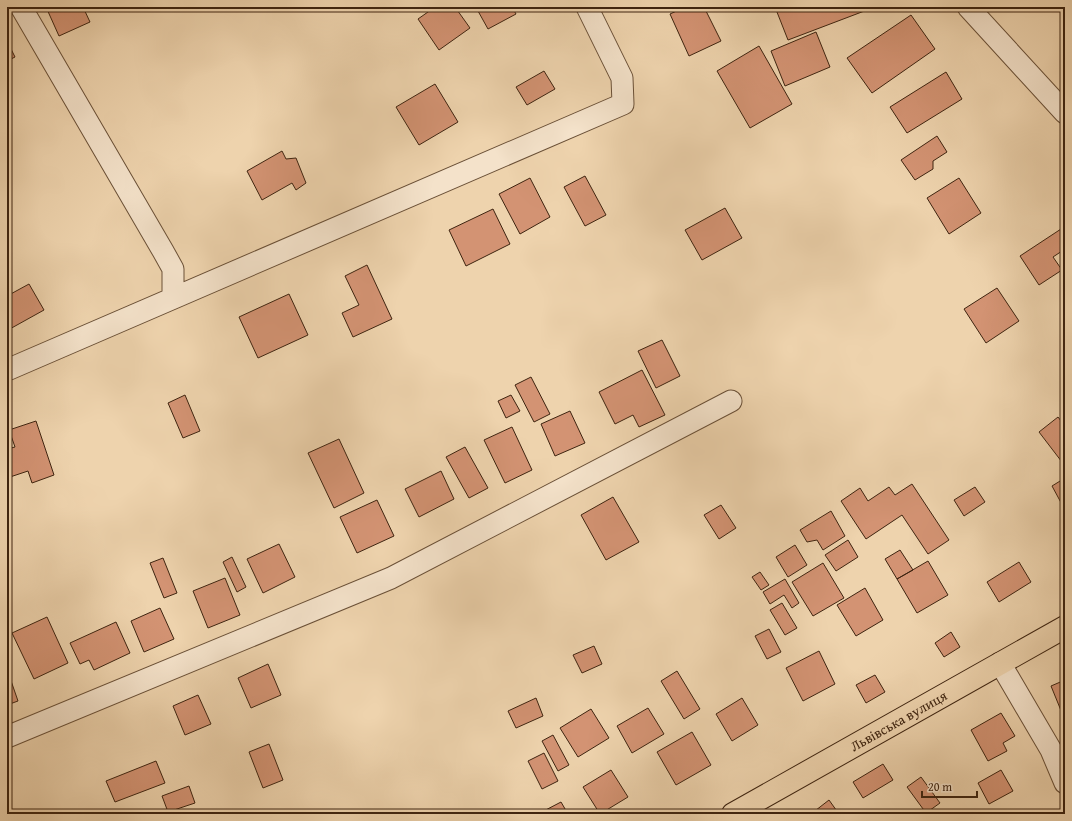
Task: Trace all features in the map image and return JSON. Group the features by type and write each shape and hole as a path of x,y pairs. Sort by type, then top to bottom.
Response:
{"main road":[{"name":"Львівська вулиця","path":"733,814 1000,663 1065,628"}],"street":[{"path":"21,7 164,251 173,269 173,298"},
{"path":"7,370 623,104 622,78 587,7"},
{"path":"968,7 1065,113"},
{"path":"7,737 391,578 731,401"},
{"path":"1000,663 1051,750 1065,783"}],"building":[{"path":"46,7 83,7 90,22 59,36"},
{"path":"435,7 455,7 470,28 439,50 418,19"},
{"path":"486,7 512,7 516,14 488,29 478,11"},
{"path":"685,7 704,7 721,41 689,56 670,14"},
{"path":"775,7 866,7 867,10 788,40"},
{"path":"911,15 935,49 872,93 847,58"},
{"path":"816,32 830,67 785,86 771,51"},
{"path":"7,41 15,57 7,61"},
{"path":"759,46 792,104 750,128 717,71"},
{"path":"544,71 555,89 527,105 516,87"},
{"path":"946,72 962,99 907,133 890,107"},
{"path":"435,84 458,122 419,145 396,107"},
{"path":"937,136 947,152 933,161 933,169 915,180 901,160"},
{"path":"282,151 286,159 296,158 306,183 296,190 292,183 262,200 247,171"},
{"path":"585,176 606,215 585,226 564,187"},
{"path":"530,178 550,217 520,234 499,194"},
{"path":"959,178 981,213 949,234 927,198"},
{"path":"725,208 742,238 702,260 685,230"},
{"path":"493,209 510,244 466,266 449,230"},
{"path":"1061,229 1065,235 1065,249 1053,257 1062,270 1039,285 1020,256"},
{"path":"367,265 392,319 353,337 342,313 359,305 345,276"},
{"path":"29,284 44,310 8,330 7,296"},
{"path":"997,288 1019,321 986,343 964,309"},
{"path":"289,294 308,335 258,358 239,317"},
{"path":"662,340 680,376 656,388 638,351"},
{"path":"642,370 665,415 639,427 633,415 615,424 599,392"},
{"path":"531,377 550,414 534,422 515,385"},
{"path":"185,395 200,431 183,438 168,403"},
{"path":"511,395 520,411 506,418 498,401"},
{"path":"570,411 585,443 555,456 541,424"},
{"path":"1058,417 1065,426 1065,466 1039,432"},
{"path":"36,421 54,475 32,483 28,471 7,478 7,449 15,447 9,430"},
{"path":"512,427 532,470 505,483 484,440"},
{"path":"339,439 364,493 334,508 308,453"},
{"path":"465,447 488,488 469,498 446,457"},
{"path":"441,471 454,499 419,517 405,489"},
{"path":"1065,478 1065,510 1052,486"},
{"path":"912,484 949,540 928,554 902,515 866,539 841,501 860,488 868,501 889,487 895,495"},
{"path":"975,487 985,502 964,516 954,500"},
{"path":"613,497 639,542 606,560 581,515"},
{"path":"377,500 394,536 357,553 340,517"},
{"path":"721,505 736,528 719,539 704,515"},
{"path":"831,511 845,536 823,550 817,540 807,542 800,530"},
{"path":"848,540 858,557 836,571 825,555"},
{"path":"279,544 295,577 263,593 247,559"},
{"path":"795,545 807,565 788,577 776,557"},
{"path":"900,550 913,570 897,579 885,559"},
{"path":"232,557 246,587 237,592 223,562"},
{"path":"163,558 177,593 164,598 150,563"},
{"path":"928,561 948,595 917,613 897,579"},
{"path":"1019,562 1031,582 999,602 987,582"},
{"path":"823,563 844,598 813,616 792,582"},
{"path":"760,572 769,585 761,590 752,577"},
{"path":"225,578 240,615 208,628 193,591"},
{"path":"785,579 799,603 792,608 784,595 770,604 763,592"},
{"path":"865,588 883,620 856,636 837,605"},
{"path":"782,603 797,628 785,635 770,610"},
{"path":"160,608 174,639 144,652 131,621"},
{"path":"47,617 68,663 34,679 12,633"},
{"path":"116,622 130,653 94,670 89,660 80,664 70,643"},
{"path":"769,629 781,652 767,659 755,636"},
{"path":"951,632 960,647 944,657 935,643"},
{"path":"594,646 602,664 582,673 573,655"},
{"path":"819,651 835,684 803,701 786,668"},
{"path":"268,664 281,695 251,708 238,678"},
{"path":"677,671 700,709 684,719 661,681"},
{"path":"9,675 18,701 7,705 7,676"},
{"path":"875,675 885,692 866,703 856,685"},
{"path":"1065,680 1065,712 1062,713 1051,686"},
{"path":"198,695 211,724 185,735 173,706"},
{"path":"536,698 543,716 516,728 508,711"},
{"path":"742,698 758,725 732,741 716,714"},
{"path":"648,708 664,734 632,753 617,726"},
{"path":"591,709 609,738 578,757 560,728"},
{"path":"1001,713 1015,736 1003,743 1007,751 988,761 971,730"},
{"path":"692,732 711,765 676,785 657,752"},
{"path":"553,735 569,765 558,771 542,741"},
{"path":"269,744 283,780 263,788 249,752"},
{"path":"544,753 558,781 542,789 528,761"},
{"path":"156,761 165,783 115,802 106,781"},
{"path":"883,764 893,780 863,798 853,782"},
{"path":"611,770 628,797 600,814 583,787"},
{"path":"1001,770 1013,791 989,804 978,783"},
{"path":"921,777 940,803 926,813 907,787"},
{"path":"189,786 195,803 168,812 162,796"},
{"path":"829,800 839,814 811,814"},
{"path":"561,802 568,814 538,814"}]}
